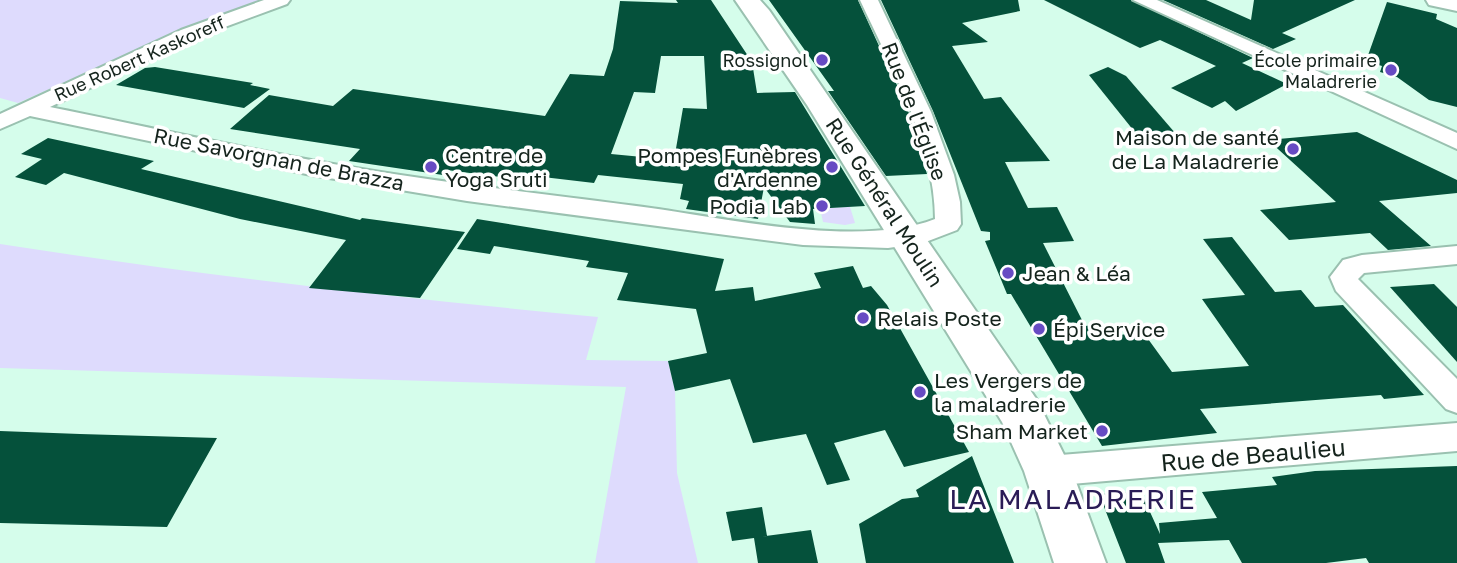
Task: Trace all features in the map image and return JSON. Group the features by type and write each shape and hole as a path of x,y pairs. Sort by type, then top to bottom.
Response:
{"main road":[{"name":"Rue Général Moulin","path":"747,0 786,52 1021,413 1048,471 1080,563"},
{"path":"1438,0 1457,4"}],"street":[{"name":"Rue Robert Kaskoreff","path":"0,122 188,34 281,0"},
{"name":"Rue de l'Église","path":"869,0 895,53 946,182 948,224 936,231 907,236"},
{"path":"1142,0 1457,142"},
{"name":"Rue Savorgnan de Brazza","path":"27,109 407,184 729,227 846,238 907,236"},
{"path":"1457,255 1362,264 1353,267 1344,276 1346,284 1457,400"},
{"name":"Rue de Beaulieu","path":"1048,471 1457,438"}],"shaded area":[{"path":"0,0 266,0 189,27 18,103 0,98"},
{"path":"850,207 855,223 845,225 823,222 820,208"},
{"path":"0,244 299,285 598,317 586,360 668,361 675,391 677,473 698,563 595,563 626,387 0,368"}],"building":[{"path":"676,0 711,0 752,62 757,93 795,92 865,206 813,209 815,224 790,222 764,187 758,219 686,209 689,201 680,199 683,184 598,175 594,183 543,177 540,182 447,170 443,175 349,161 360,149 230,129 269,95 333,106 353,89 545,116 570,74 604,76 613,49 620,1 678,3","holes":["661,56 704,56 707,109 683,108 674,160 611,154 634,92 655,93"]},
{"path":"769,0 858,0 907,107 927,174 886,176 828,91 834,91"},
{"path":"881,0 1018,0 1020,11 962,23 988,42 952,46 984,99 1001,97 1050,161 1005,162 1028,208 1057,207 1074,241 1043,243 1085,326 1096,325 1104,337 1143,332 1172,372 1249,366 1202,299 1245,295 1203,239 1232,237 1275,292 1301,290 1315,307 1343,305 1424,395 1384,399 1381,395 1200,409 1217,433 1102,446 1011,294 1007,294 985,241 990,240 990,232 981,231 933,111"},
{"path":"1044,0 1131,0 1253,58 1242,63 1287,84 1236,111 1225,101 1212,108 1171,88 1216,66 1160,40 1140,48"},
{"path":"1163,0 1206,0 1251,20 1254,0 1355,0 1282,33 1296,39 1273,49"},
{"path":"1387,2 1437,14 1436,19 1457,28 1457,107 1429,100 1397,77 1380,72 1382,66 1366,61"},
{"path":"155,67 253,83 250,85 270,89 244,108 116,85 145,68"},
{"path":"1108,67 1126,76 1176,134 1138,136 1089,75"},
{"path":"1357,132 1457,180 1457,193 1379,201 1431,246 1388,250 1370,233 1289,240 1260,210 1336,202 1268,140"},
{"path":"48,138 154,161 141,169 360,220 362,218 465,232 420,298 309,288 346,240 240,219 64,173 46,185 15,177 42,159 21,154"},
{"path":"477,219 724,259 715,291 753,287 755,301 821,288 814,273 853,266 863,288 871,286 887,305 969,452 904,467 885,430 834,443 850,480 827,485 806,434 753,443 730,379 675,391 668,361 707,353 696,309 617,300 628,273 586,267 589,261 494,246 490,254 457,249"},
{"path":"1434,284 1457,307 1457,362 1390,287"},
{"path":"0,431 217,438 167,527 0,523"},
{"path":"972,456 1014,563 866,563 859,524 902,499 919,497 916,490"},
{"path":"1457,466 1457,563 1369,563 1366,558 1326,563 1242,563 1229,540 1158,543 1165,563 1126,563 1099,494 1141,492 1160,534 1159,523 1217,518 1202,492 1277,485 1272,477 1315,471"},
{"path":"762,507 767,536 811,530 818,563 758,563 754,538 732,541 726,512"}],"place":[{"name":"Rossignol","path":"822,60"},
{"name":"École primaire Maladrerie","path":"1391,70"},
{"name":"Maison de santé de La Maladrerie","path":"1293,149"},
{"name":"Centre de Yoga Sruti","path":"431,167"},
{"name":"Pompes Funèbres d'Ardenne","path":"832,167"},
{"name":"Podia Lab","path":"822,206"},
{"name":"Jean & Léa","path":"1008,273"},
{"name":"Relais Poste","path":"863,318"},
{"name":"Épi Service","path":"1039,329"},
{"name":"Les Vergers de la maladrerie","path":"920,392"},
{"name":"Sham Market","path":"1102,431"}],"district":[{"name":"LA MALADRERIE","path":"1073,498"}]}
